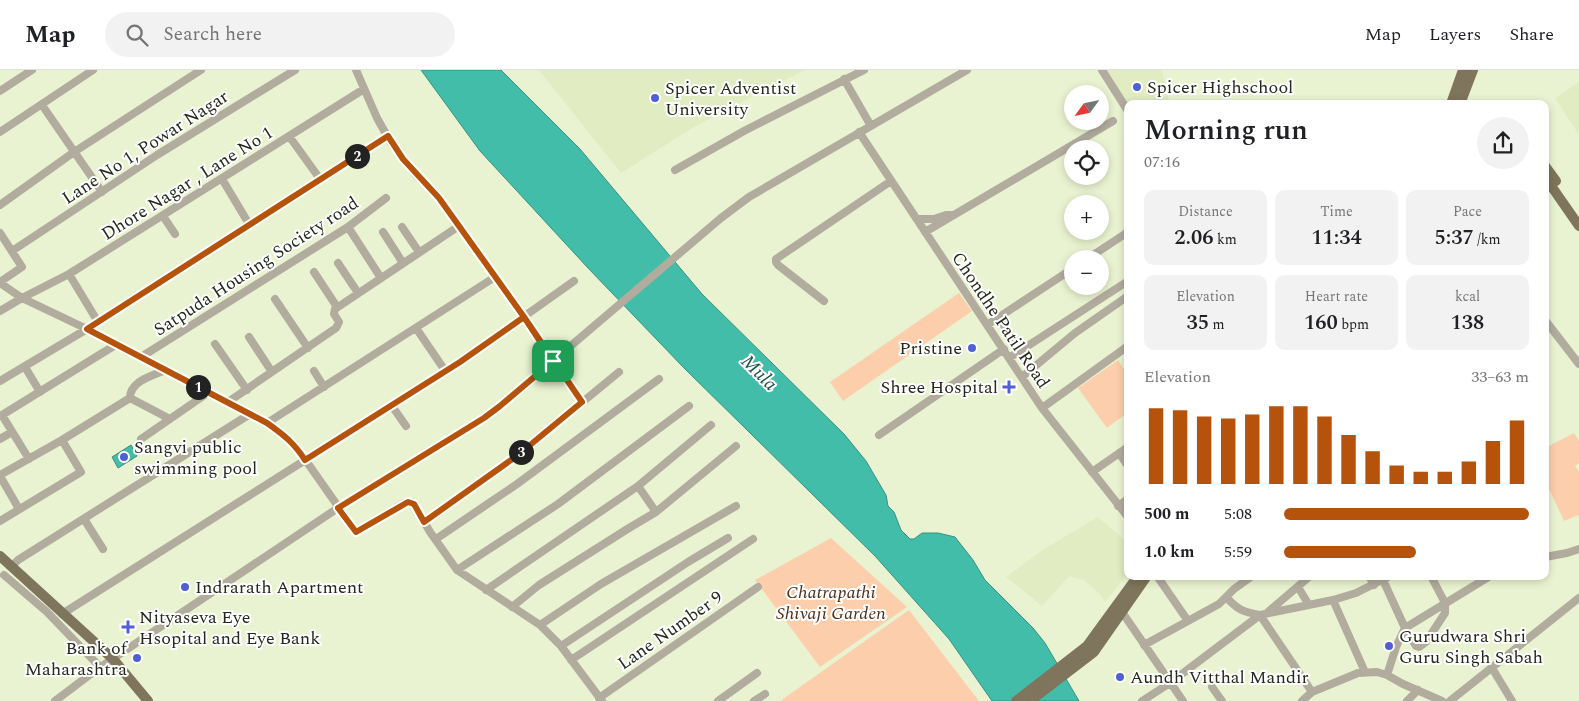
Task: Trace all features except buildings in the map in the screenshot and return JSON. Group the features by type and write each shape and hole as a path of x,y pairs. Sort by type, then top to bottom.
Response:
{"main road":[{"path":"1452,100 1463,70"},
{"path":"1462,100 1473,70"},
{"path":"1549,172 1579,215"},
{"path":"1549,183 1579,226"},
{"path":"0,556 62,614 113,658 148,701"},
{"path":"1016,701 1082,657 1094,652 1136,580"},
{"path":"1119,609 1144,580"},
{"path":"1030,701 1082,657"}],"street":[{"path":"0,91 32,70"},
{"path":"0,132 94,70"},
{"path":"0,204 74,152 201,70"},
{"name":"Lane No 1, Powar Nagar","path":"12,251 157,155 295,70"},
{"path":"356,70 377,118 403,159 439,198 582,402"},
{"path":"675,170 744,131 864,70"},
{"path":"55,701 113,658 338,508 484,418 721,218 749,197 967,70"},
{"path":"1102,70 1124,105"},
{"path":"844,79 870,126"},
{"name":"Dhore Nagar , Lane No 1","path":"0,311 70,274 364,89"},
{"path":"42,105 102,192"},
{"path":"925,232 1113,121"},
{"name":"Chondhe Patil Road","path":"859,132 1042,408 1124,513"},
{"path":"289,136 320,179"},
{"path":"0,381 87,329 388,136"},
{"path":"222,178 249,224"},
{"path":"824,301 778,265 776,259 891,181"},
{"name":"Satpuda Housing Society road","path":"141,357 348,227 386,198"},
{"path":"916,219 934,219 946,214 954,215"},
{"path":"163,216 174,234"},
{"path":"228,402 308,348 338,325 339,322 334,311 338,307 459,226"},
{"path":"348,227 381,278"},
{"path":"402,227 420,252"},
{"path":"383,232 403,263"},
{"path":"0,233 22,267 0,282 22,298 117,344 267,423 295,445 356,532 408,502 414,504 457,570 540,625 561,646 600,699"},
{"path":"1101,250 1124,235"},
{"path":"338,263 358,293"},
{"path":"314,272 338,307"},
{"path":"70,274 98,322"},
{"path":"987,325 1064,274"},
{"path":"267,423 496,277"},
{"path":"62,614 446,372 574,281"},
{"path":"1009,358 1124,284"},
{"path":"275,299 308,348"},
{"path":"1022,377 1075,333 1124,299"},
{"path":"999,318 1020,350"},
{"path":"1549,325 1579,364"},
{"path":"416,328 446,372"},
{"path":"249,337 272,372"},
{"path":"29,459 2,415 117,344"},
{"path":"215,344 247,390"},
{"path":"1042,408 1124,349"},
{"path":"879,435 1004,350"},
{"path":"25,367 40,392"},
{"path":"130,398 133,386 165,370"},
{"path":"314,371 324,387"},
{"path":"424,522 518,455 619,372"},
{"path":"436,539 517,484 659,379"},
{"path":"141,439 209,392"},
{"path":"130,398 170,419"},
{"path":"19,509 0,476 130,398"},
{"path":"392,406 406,426"},
{"path":"457,570 558,504 690,406"},
{"path":"12,567 18,560 250,414"},
{"path":"486,590 638,486 711,425"},
{"path":"0,439 12,432"},
{"path":"0,521 82,472 62,440"},
{"path":"512,607 539,585 656,512 736,446"},
{"path":"1092,472 1124,449"},
{"path":"1118,453 1124,461"},
{"path":"638,486 656,512"},
{"path":"1118,506 1124,502"},
{"path":"540,625 601,584 736,506"},
{"path":"84,519 103,549"},
{"path":"561,646 688,562 728,538"},
{"path":"571,660 753,539"},
{"path":"1549,556 1579,549"},
{"path":"4,575 47,612 100,667"},
{"path":"1160,580 1188,621"},
{"path":"1144,645 1219,604 1246,580"},
{"path":"1142,701 1170,683 1263,615 1302,580 1309,605"},
{"path":"1371,580 1374,585"},
{"path":"1226,597 1235,608 1244,612 1263,615 1333,600 1356,593 1383,580"},
{"path":"1387,580 1405,628 1416,646 1421,647 1445,613 1445,604 1433,580"},
{"path":"1387,675 1396,647 1405,628 1484,580"},
{"name":"Lane Number 9","path":"600,699 758,587"},
{"path":"1450,701 1579,598"},
{"path":"1333,600 1365,672"},
{"path":"1119,609 1183,701"},
{"path":"1263,615 1312,692"},
{"path":"1492,668 1512,701"},
{"path":"1302,701 1312,692 1365,672 1377,672 1387,675 1442,701"},
{"path":"718,701 757,673"},
{"path":"1212,687 1222,701"},
{"path":"1407,701 1418,690"},
{"path":"754,701 765,694"}],"shaded area":[{"name":"Spicer Adventist University","path":"539,70 805,70 694,127 621,173"},
{"name":"Spicer Highschool","path":"1097,70 1162,70 1169,100 1124,100 1124,114 1109,90 1109,85 1106,85"},
{"path":"1579,82 1579,135 1555,98"},
{"path":"1098,517 1124,539 1124,579 1105,602 1100,594 1084,580 1069,576 1042,606 1006,577 1044,549"}],"green space":[{"path":"959,293 972,311 843,401 830,382"},
{"path":"1118,360 1124,369 1124,415 1107,428 1078,388"},
{"path":"1574,433 1579,441 1579,463 1575,466 1579,472 1579,515 1564,521 1549,489 1549,446"},
{"name":"Chatrapathi Shivaji Garden","path":"831,538 907,607 820,667 755,580"},
{"path":"909,610 979,701 780,701"}],"water":[{"name":"Mula","path":"421,70 501,70 580,149 702,294 844,434 866,461 886,495 888,506 894,512 901,530 910,539 914,539 922,533 938,533 955,537 973,560 985,580 1033,628 1045,643 1079,701 992,701 949,639 875,556 684,368 480,151"},
{"name":"Sangvi public swimming pool","path":"131,445 137,456 118,468 112,457"}],"place":[{"name":"Spicer Highschool","path":"1137,87"},
{"name":"Spicer Adventist University","path":"655,98"},
{"name":"Pristine","path":"972,348"},
{"name":"Shree Hospital","path":"1009,387"},
{"name":"Sangvi public swimming pool","path":"124,457"},
{"name":"Indrarath Apartment","path":"185,587"},
{"name":"Nityaseva Eye Hsopital and Eye Bank","path":"128,627"},
{"name":"Gurudwara Shri Guru Singh Sabah","path":"1389,646"},
{"name":"Bank of Maharashtra","path":"137,658"},
{"name":"Aundh Vitthal Mandir","path":"1120,677"}],"route":[{"path":"553,361 484,418 338,508 356,532 408,502 414,504 424,522 518,455 582,402 524,317 439,198 416,175 391,143 388,136 87,329 267,423 295,445 305,460 460,362 524,317 553,361"}]}
